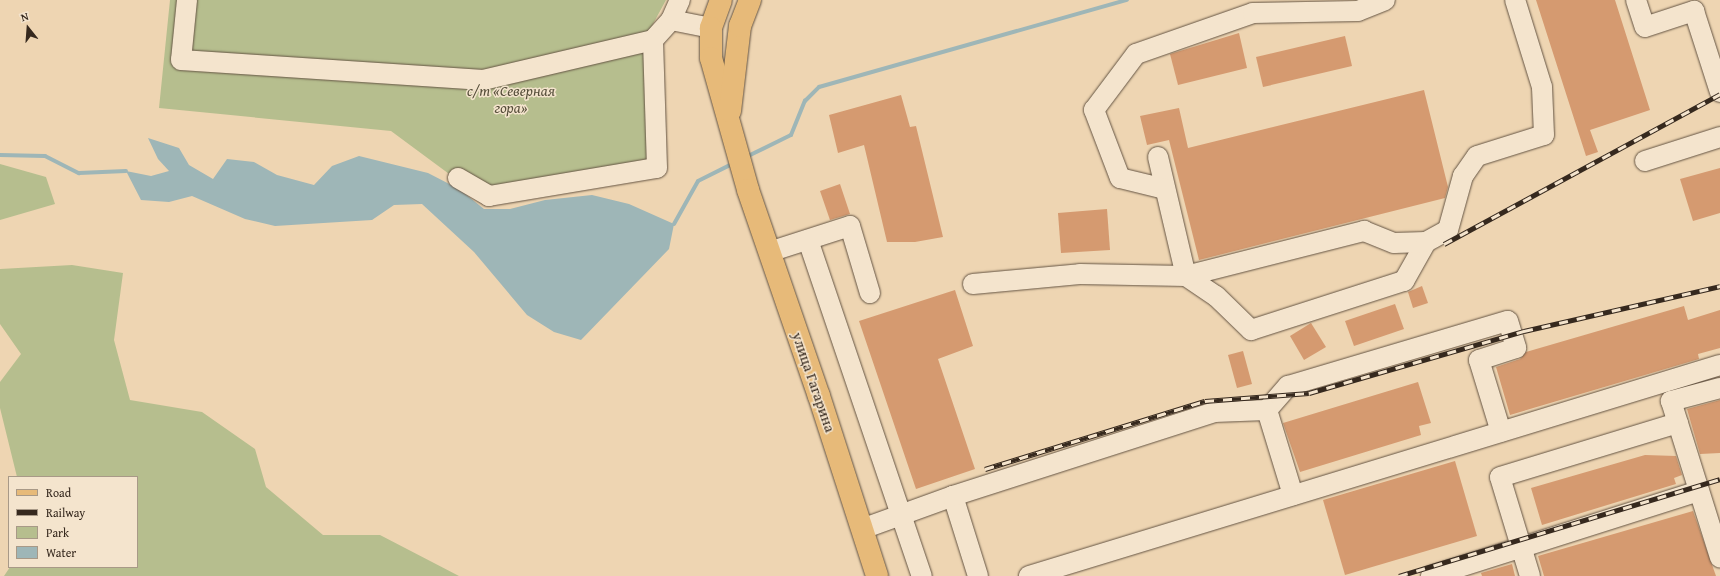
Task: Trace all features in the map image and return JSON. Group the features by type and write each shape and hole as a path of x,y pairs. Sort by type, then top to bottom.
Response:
{"main road":[{"name":"улица Гагарина","path":"721,0 711,28 711,58 748,190 862,529 876,576"},
{"path":"729,120 740,26 750,0"}],"street":[{"path":"187,0 181,60 483,80 653,40 671,20 680,0"},
{"path":"1165,189 1120,178 1094,110 1136,54 1253,13 1274,0"},
{"path":"1253,13 1358,11 1385,0"},
{"path":"973,284 1080,274 1186,276 1364,231 1394,243 1426,242 1448,230 1463,176 1477,156 1544,136 1542,87 1515,0"},
{"path":"1636,0 1645,27 1694,11 1720,92"},
{"path":"671,20 711,28"},
{"path":"458,178 489,196 657,168 653,40"},
{"path":"1645,161 1720,137"},
{"path":"1158,157 1186,276 1216,296 1251,330 1404,282 1426,242"},
{"path":"769,252 850,226 870,293"},
{"path":"808,240 922,576"},
{"path":"862,529 953,496 1214,412 1267,410 1288,386 1508,321 1516,348 1479,360 1501,432"},
{"path":"1029,576 1070,570 1293,495 1720,365"},
{"path":"1720,388 1671,401 1720,557"},
{"path":"1267,410 1293,495"},
{"path":"1530,576 1500,477 1678,423"},
{"path":"1431,576 1699,491"},
{"path":"953,496 978,576"}],"green space":[{"name":"с/т «Северная гора»","path":"170,0 666,0 647,35 654,176 487,202 391,131 159,108"},
{"path":"0,164 46,177 55,204 0,220"},
{"path":"72,265 123,273 114,340 130,400 202,412 255,449 266,487 323,535 380,535 459,576 4,576 9,568 138,568 138,476 17,476 0,408 0,382 21,354 0,324 0,269"}],"water":[{"path":"148,138 179,148 189,165 213,179 227,159 254,162 277,175 314,185 332,166 359,156 428,173 459,189 484,209 510,209 545,200 592,195 629,204 674,224 669,249 581,340 554,332 527,315 474,252 422,204 394,205 372,220 275,226 245,219 192,196 169,202 141,200 126,171 151,176 169,171 158,159"}],"building":[{"path":"1536,0 1615,0 1650,110 1590,130 1598,152 1586,156"},
{"path":"1239,33 1247,68 1178,85 1170,54"},
{"path":"1345,36 1352,66 1263,87 1256,57"},
{"path":"1424,90 1448,187 1445,198 1199,260 1169,140 1147,145 1140,116 1179,108 1188,148"},
{"path":"901,95 910,127 916,126 943,237 915,242 887,242 864,145 838,153 829,115"},
{"path":"1720,168 1720,213 1693,221 1680,179"},
{"path":"840,184 850,214 830,220 820,191"},
{"path":"1107,209 1110,250 1061,253 1058,213"},
{"path":"1422,286 1428,303 1413,308 1408,292"},
{"path":"955,290 973,346 938,359 975,469 916,489 859,321"},
{"path":"1395,304 1404,329 1354,346 1345,321"},
{"path":"1684,306 1688,320 1720,310 1720,348 1698,354 1699,359 1510,415 1496,367 1520,359 1526,352"},
{"path":"1311,323 1326,347 1304,360 1290,336"},
{"path":"1243,351 1252,384 1237,388 1228,355"},
{"path":"1418,382 1431,423 1419,426 1421,435 1300,472 1283,423"},
{"path":"1720,400 1720,453 1700,454 1687,409"},
{"path":"1645,455 1676,456 1682,475 1674,478 1676,484 1542,525 1531,488"},
{"path":"1455,461 1477,536 1345,575 1323,500"},
{"path":"1693,511 1716,576 1544,576 1538,556"},
{"path":"1512,564 1515,576 1482,576 1481,573"}],"waterway":[{"path":"746,157 791,135 805,101 819,87 1127,0"},
{"path":"0,155 45,156 79,173 126,171"},
{"path":"674,224 698,181 734,163"}],"railway":[{"path":"1444,244 1720,94"},
{"path":"985,469 1205,401 1309,393 1524,331 1720,286"},
{"path":"1399,576 1720,479"}]}
